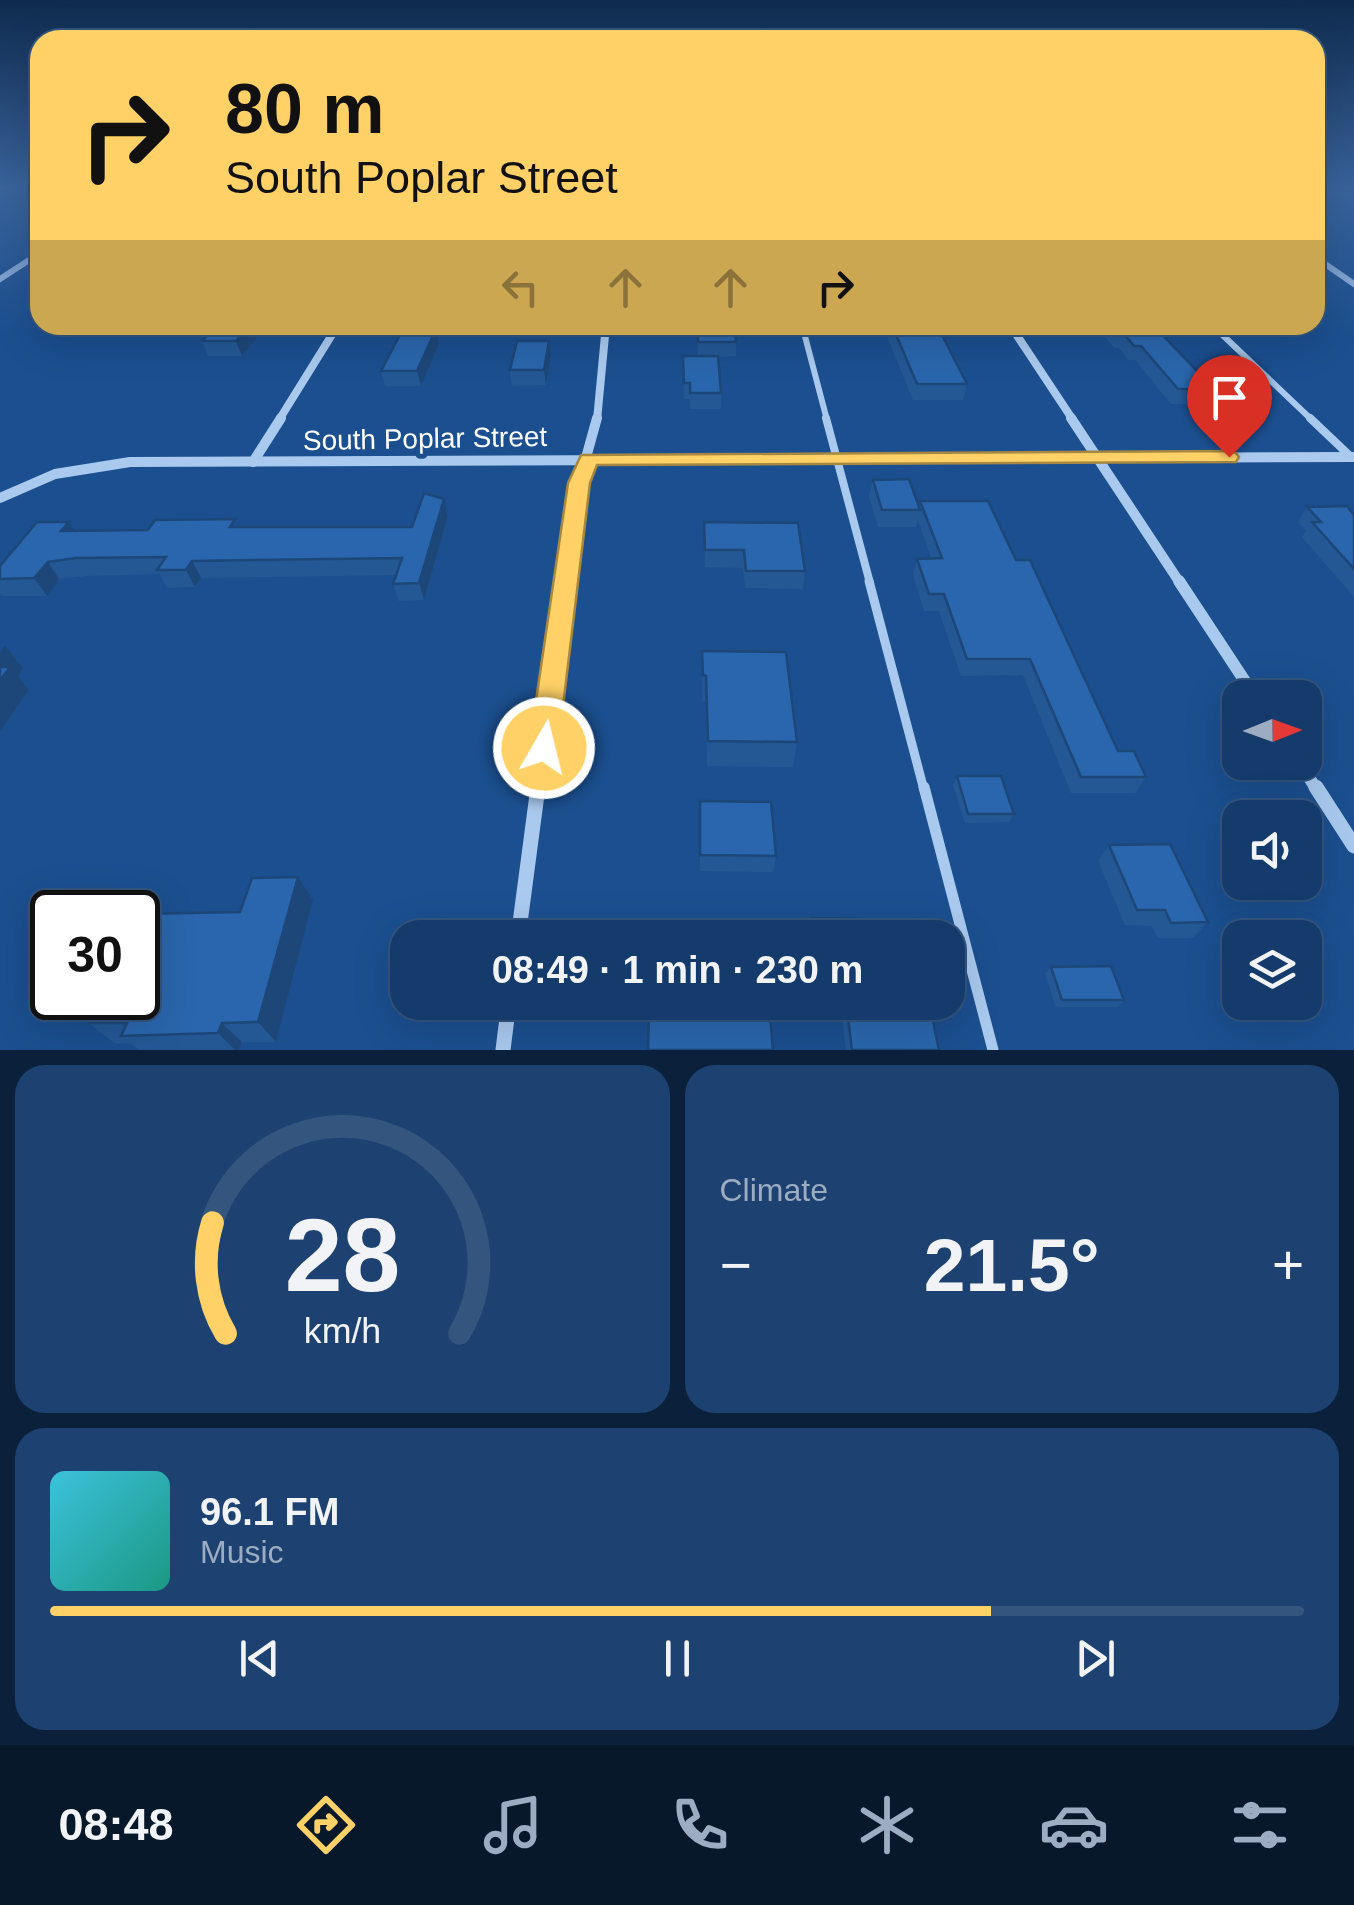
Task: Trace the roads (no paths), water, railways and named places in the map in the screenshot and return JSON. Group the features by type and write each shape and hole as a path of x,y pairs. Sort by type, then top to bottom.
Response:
{"street":[{"path":"0,279 30,260"},
{"path":"1325,264 1354,284"},
{"path":"253,462 332,335"},
{"path":"520,920 579,483 589,459 598,416 605,335"},
{"path":"1017,335 1244,680"},
{"name":"South Poplar Street","path":"0,498 38,481 94,465 589,459 1353,458"},
{"path":"1311,780 1354,846"},
{"path":"503,1050 507,1020"}],"lane":[{"path":"805,335 992,1050"},
{"path":"1223,335 1353,458"}]}
